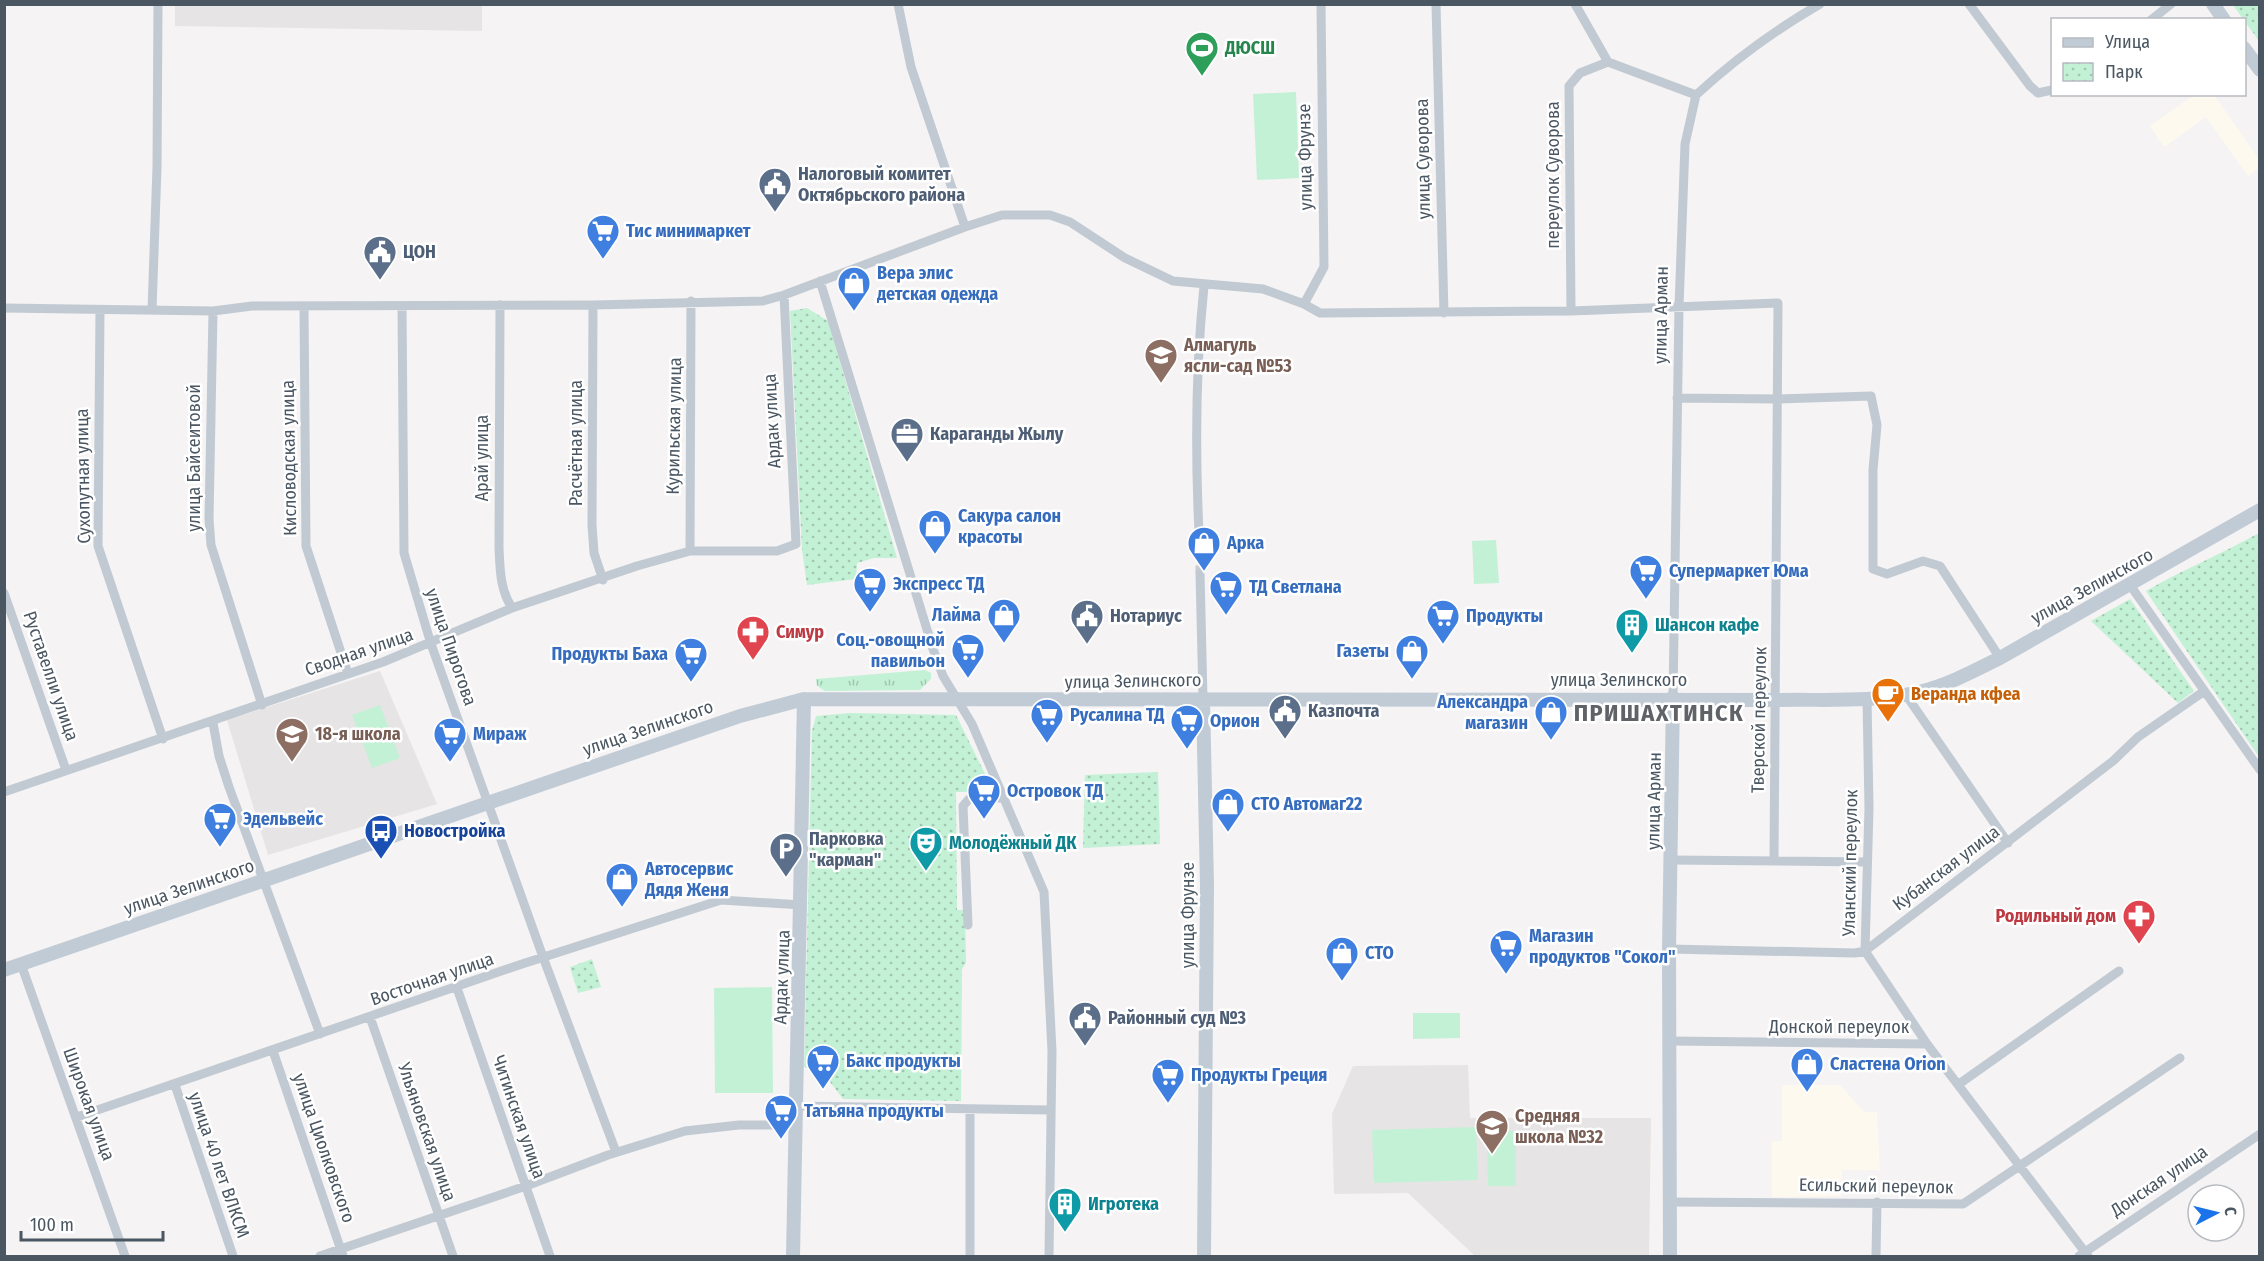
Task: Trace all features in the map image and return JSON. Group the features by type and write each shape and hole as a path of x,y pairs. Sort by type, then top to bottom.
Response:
{"main road":[{"path":"2213,4 2223,18"},
{"path":"2246,51 2259,70"},
{"name":"улица Зелинского","path":"4,970 740,716 804,699 960,701 1867,699 1906,695 1943,684 2000,658 2259,510"},
{"name":"улица Арман","path":"1670,1257 1669,949 1672,698"},
{"name":"Ардак улица","path":"793,1257 802,905 804,699"},
{"name":"улица Фрунзе","path":"1203,699 1207,885 1204,1257"}],"street":[{"path":"152,310 157,167 158,4"},
{"path":"897,4 911,67 965,227"},
{"name":"улица Фрунзе","path":"1304,304 1324,267 1321,4"},
{"name":"улица Суворова","path":"1436,4 1443,313"},
{"path":"1575,4 1608,62 1696,95 1720,72 1780,27 1820,4"},
{"path":"1969,4 2030,86 2038,93 2051,90"},
{"path":"2154,18 2171,4"},
{"name":"переулок Суворова","path":"1571,311 1569,86 1580,73 1608,62"},
{"name":"улица Арман","path":"1672,698 1679,307 1685,144 1696,95"},
{"path":"4,308 213,311 252,306 592,305 763,301 1002,215 1050,215 1070,222 1125,258 1173,281 1204,286 1263,289 1304,304 1320,313 1571,311 1679,307"},
{"path":"820,281 933,650 943,676 960,701 1044,892 1052,1040 1049,1257"},
{"path":"1200,552 1197,493 1199,333 1204,286"},
{"name":"Ардак улица","path":"784,295 796,544"},
{"name":"Курильская улица","path":"690,551 691,301"},
{"name":"Тверской переулок","path":"1679,307 1778,303 1777,699 1774,860"},
{"name":"Арай улица","path":"500,305 499,548 504,589 512,608"},
{"name":"Расчётная улица","path":"592,305 592,525 594,553 603,580"},
{"name":"улица Пирогова","path":"402,306 404,553 431,644 543,957 616,1152"},
{"name":"Кисловодская улица","path":"304,307 306,546 348,674"},
{"name":"Сухопутная улица","path":"100,310 98,546 163,739"},
{"name":"улица Байсеитовой","path":"213,311 209,519 211,545 262,705"},
{"path":"1677,398 1778,399 1871,396 1877,425 1873,470 1874,569 1887,574 1923,561 1940,566 2000,658"},
{"name":"Сводная улица","path":"4,792 213,723 431,644 512,608 690,551 777,551 796,544"},
{"name":"улица Фрунзе","path":"1200,573 1203,699"},
{"path":"2130,585 2259,770"},
{"name":"Руставелли улица","path":"4,593 66,770"},
{"name":"Кубанская улица","path":"1865,951 2113,761 2138,737 2203,692"},
{"path":"1906,695 2008,843"},
{"name":"Уланский переулок","path":"1867,699 1869,808 1865,951 1927,1044"},
{"path":"213,723 219,756 262,880 320,1034"},
{"path":"968,925 963,806 970,798 1003,798"},
{"path":"1670,860 1867,862"},
{"name":"Восточная улица","path":"77,1117 543,957 721,900 802,905"},
{"path":"1669,949 1855,953 1865,951"},
{"name":"Широкая улица","path":"21,964 125,1257"},
{"path":"1959,1084 2119,971"},
{"name":"Читинская улица","path":"457,988 550,1257"},
{"name":"Ульяновская улица","path":"370,1017 453,1257"},
{"name":"Донской переулок","path":"1670,1041 1927,1044 2084,1255"},
{"name":"улица Циолковского","path":"273,1051 342,1253"},
{"name":"Есильский переулок","path":"1670,1202 1963,1204 2180,1058"},
{"name":"улица 40 лет ВЛКСМ","path":"175,1085 233,1257"},
{"path":"796,1106 1051,1110"},
{"path":"970,1110 970,1257"},
{"path":"320,1257 342,1253 616,1152 685,1131 739,1125 796,1125"},
{"name":"Донская улица","path":"2084,1255 2259,1134"},
{"path":"1876,1257 1877,1202"}],"shaded area":[{"path":"175,5 482,5 482,31 175,26"},
{"path":"2193,96 2215,96 2259,159 2259,168 2248,176 2206,117 2164,147 2150,126"},
{"path":"380,671 437,804 268,855 227,720"},
{"name":"Средняя школа №32","path":"1468,1065 1470,1118 1651,1118 1649,1256 1475,1256 1408,1193 1334,1194 1332,1114 1353,1066"},
{"path":"1782,1085 1840,1085 1864,1112 1877,1112 1880,1170 1842,1170 1842,1196 1772,1197 1772,1141 1782,1141"}],"green space":[{"path":"2233,5 2259,5 2259,41 2246,23 2246,18 2242,18"},
{"path":"1296,92 1299,178 1257,180 1253,94"},
{"path":"807,308 828,321 897,558 874,558 857,563 856,579 807,585 802,550 790,311"},
{"path":"2259,533 2259,757 2146,591"},
{"path":"1496,540 1499,583 1474,584 1472,541"},
{"path":"2130,599 2194,691 2178,703 2091,621"},
{"path":"925,670 931,673 931,679 920,690 825,691 817,686 816,679"},
{"path":"380,705 400,758 372,768 352,715"},
{"path":"850,713 956,715 991,786 988,792 956,792 957,910 965,910 966,963 962,969 961,1101 843,1099 824,1074 804,1067 812,731 816,716"},
{"path":"1158,772 1160,844 1083,848 1085,775"},
{"path":"592,959 601,987 578,993 570,967"},
{"path":"772,987 773,1093 715,1093 714,988"},
{"path":"1413,1013 1460,1013 1460,1038 1413,1039"},
{"path":"1476,1127 1478,1180 1374,1183 1372,1130"},
{"path":"1487,1131 1516,1131 1516,1186 1488,1186"}],"tunnel":[{"path":"1200,552 1200,573"}],"place":[{"name":"ДЮСШ","path":"1202,77"},
{"name":"Налоговый комитет Октябрьского района","path":"775,213"},
{"name":"Тис минимаркет","path":"603,260"},
{"name":"ЦОН","path":"380,281"},
{"name":"Вера элис детская одежда","path":"854,312"},
{"name":"Алмагуль ясли-сад №53","path":"1161,384"},
{"name":"Караганды Жылу","path":"907,463"},
{"name":"Сакура салон красоты","path":"935,555"},
{"name":"Арка","path":"1204,572"},
{"name":"Супермаркет Юма","path":"1646,600"},
{"name":"Экспресс ТД","path":"870,613"},
{"name":"ТД Светлана","path":"1226,616"},
{"name":"Лайма","path":"1004,644"},
{"name":"Нотариус","path":"1087,645"},
{"name":"Продукты","path":"1443,645"},
{"name":"Шансон кафе","path":"1632,654"},
{"name":"Симур","path":"753,661"},
{"name":"Соц.-овощной павильон","path":"968,679"},
{"name":"Газеты","path":"1412,680"},
{"name":"Продукты Баха","path":"691,683"},
{"name":"Веранда кфеа","path":"1888,723"},
{"name":"Казпочта","path":"1285,740"},
{"name":"Александра магазин","path":"1551,741"},
{"name":"Русалина ТД","path":"1047,744"},
{"name":"Орион","path":"1187,750"},
{"name":"18-я школа","path":"292,763"},
{"name":"Мираж","path":"450,763"},
{"name":"Островок ТД","path":"984,820"},
{"name":"СТО Автомаг22","path":"1228,833"},
{"name":"Эдельвейс","path":"220,848"},
{"name":"Новостройка","path":"381,860"},
{"name":"Молодёжный ДК","path":"926,872"},
{"name":"Парковка \"карман\"","path":"786,878"},
{"name":"Автосервис Дядя Женя","path":"622,908"},
{"name":"Родильный дом","path":"2139,945"},
{"name":"Магазин продуктов \"Сокол\"","path":"1506,975"},
{"name":"СТО","path":"1342,982"},
{"name":"Районный суд №3","path":"1085,1047"},
{"name":"Бакс продукты","path":"823,1090"},
{"name":"Сластена Orion","path":"1807,1093"},
{"name":"Продукты Греция","path":"1168,1104"},
{"name":"Татьяна продукты","path":"781,1140"},
{"name":"Средняя школа №32","path":"1492,1155"},
{"name":"Игротека","path":"1065,1233"}],"district":[{"name":"ПРИШАХТИНСК","path":"1659,713"}]}
